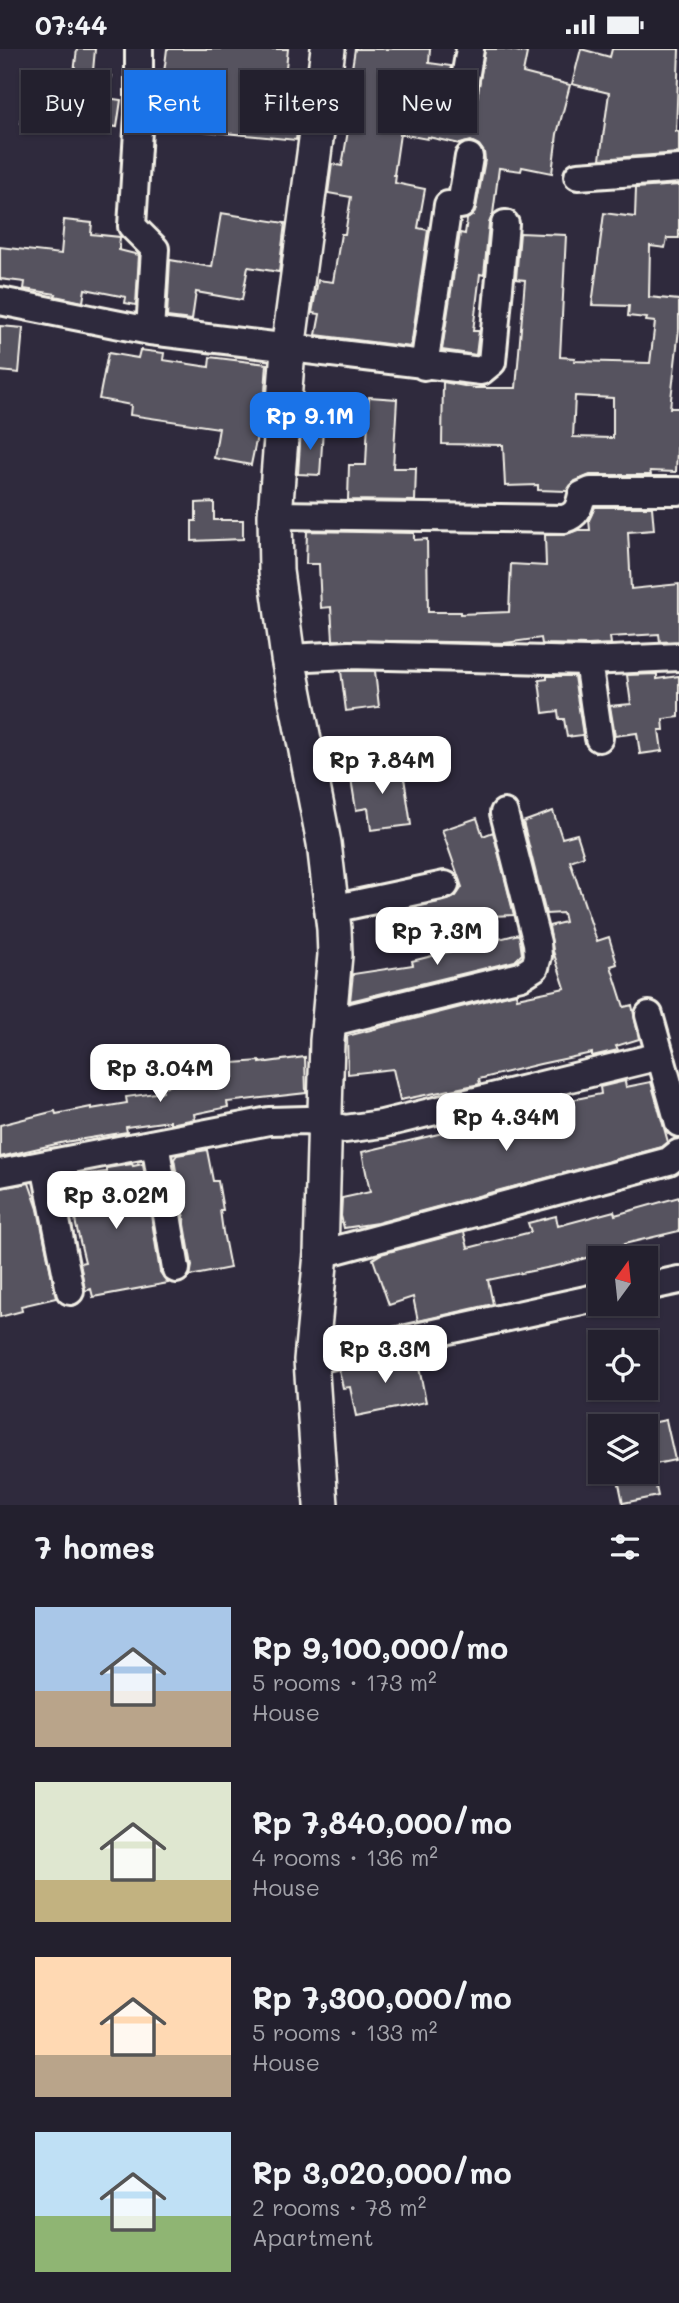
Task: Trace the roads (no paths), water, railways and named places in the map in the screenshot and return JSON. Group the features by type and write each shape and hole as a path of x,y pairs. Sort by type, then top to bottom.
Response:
{"street":[{"path":"139,49 139,115 132,226 155,249 150,331"},
{"path":"321,1505 311,1360 321,1254 328,1023 335,955 324,843 288,658 276,572 275,515 288,350 328,49"},
{"path":"466,70 470,49"},
{"path":"424,366 448,205 461,205 469,157"},
{"path":"578,176 679,169"},
{"path":"0,302 150,331 288,350 481,371 492,362 505,224"},
{"path":"275,515 564,519 578,511 582,495 591,491 679,491"},
{"path":"288,658 349,655 588,661 679,657"},
{"path":"588,661 599,738"},
{"path":"328,1023 521,976 535,967 538,956 534,929 504,813"},
{"path":"332,909 445,885"},
{"path":"649,1015 679,1123"},
{"path":"0,1173 286,1119 307,1120 345,1129 382,1123 660,1056"},
{"path":"155,1143 176,1269"},
{"path":"321,1254 669,1161 679,1153"},
{"path":"45,1165 70,1291"},
{"path":"658,1284 679,1280"},
{"path":"311,1360 588,1300"}]}
